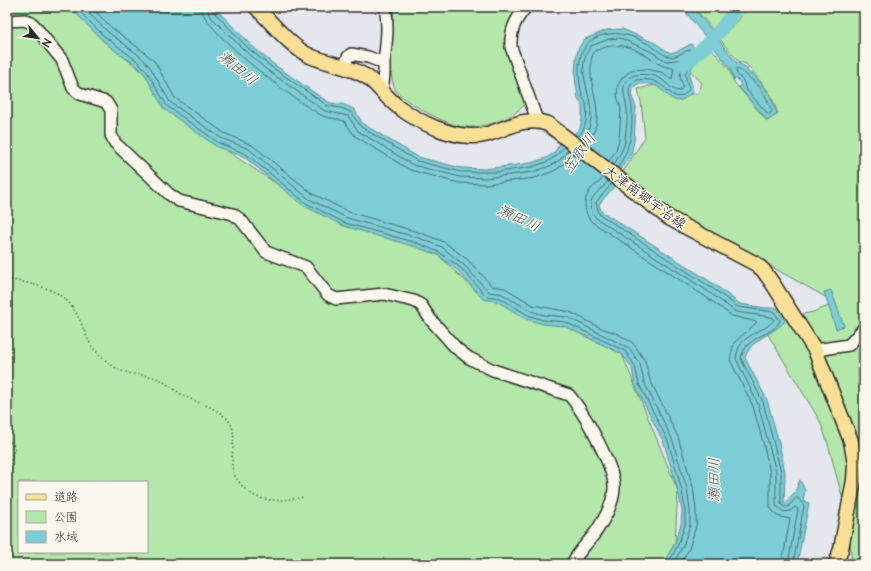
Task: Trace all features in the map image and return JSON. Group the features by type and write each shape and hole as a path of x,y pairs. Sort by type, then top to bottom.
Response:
{"main road":[{"path":"256,7 291,42 309,55 356,71 368,78 382,90 399,108 449,133 470,137 526,121 537,120"},
{"name":"大津南郷宇治線","path":"537,120 548,124 566,136 669,218 756,264 763,270 773,284 815,350 843,416 851,442 855,464 854,480 846,527 836,564"}],"street":[{"path":"382,90 385,81 384,63 388,28 385,7"},
{"path":"526,7 514,24 510,35 511,47 537,120"},
{"path":"7,21 25,20 33,24 62,60 73,88 80,94 106,102 111,110 111,135 116,143 169,194 180,201 233,214 241,220 266,252 306,267 328,295 336,299 384,294 414,301 421,305 431,320 456,348 469,358 493,370 569,395 576,404 605,457 614,479 614,490 609,508 598,528 589,541 578,552 572,564"},
{"path":"344,67 348,57 351,54 368,57 384,63"},
{"path":"815,350 849,345 864,328"}],"path":[{"path":"7,279 36,285 59,294 68,301 92,346 114,367 128,374 153,377 197,403 215,408 226,417 232,427 235,440 232,461 233,474 244,488 256,497 280,501 304,497"},
{"path":"7,440 9,440 15,447 7,473"},
{"path":"7,509 10,541 9,564"}],"green space":[{"path":"7,7 76,7 101,39 144,73 188,125 280,186 438,255 478,293 564,326 622,354 678,491 675,543 663,564 7,564"},
{"path":"394,7 522,7 504,41 525,104 505,119 480,126 464,127 438,118 406,100 395,89 391,72"},
{"path":"694,7 728,7 719,25 713,30"},
{"path":"746,7 864,7 864,564 852,564 849,531 843,500 828,444 820,421 761,323 813,312 836,303 674,212 623,172 645,137 638,89 663,83 682,94 698,94 702,83 689,70 710,47 729,69 734,82 767,121 778,114 771,95 750,68 746,64 738,61 719,38 738,21"}],"water":[{"name":"瀬田川","path":"70,7 214,7 251,45 272,63 316,94 330,103 342,104 354,109 363,124 418,157 461,168 485,169 531,163 546,158 554,153 559,145 580,128 582,120 582,105 578,98 575,77 576,57 579,47 585,39 607,30 622,29 655,43 670,53 678,51 691,44 701,57 692,67 689,76 693,91 687,97 677,101 652,84 637,84 633,88 632,97 636,107 634,142 630,158 624,164 616,185 599,204 601,211 714,284 740,304 777,308 785,321 752,346 745,358 767,400 779,443 785,472 784,504 795,492 800,480 805,490 803,501 809,503 797,564 663,564 675,543 681,524 682,511 678,491 664,443 635,385 632,368 622,354 564,326 543,324 526,319 498,302 483,299 458,271 438,255 344,226 304,206 244,157 217,147 164,109 144,73 134,63 119,54 101,39"},
{"path":"688,7 693,7 736,62 748,68 747,70 750,74 752,73 770,95 777,114 768,121 739,87 741,84 736,78 734,80 730,68 684,10"},
{"path":"831,290 844,326 836,329 824,292"}],"waterway":[{"name":"笠取川","path":"684,64 713,38 726,23 736,7"}]}
